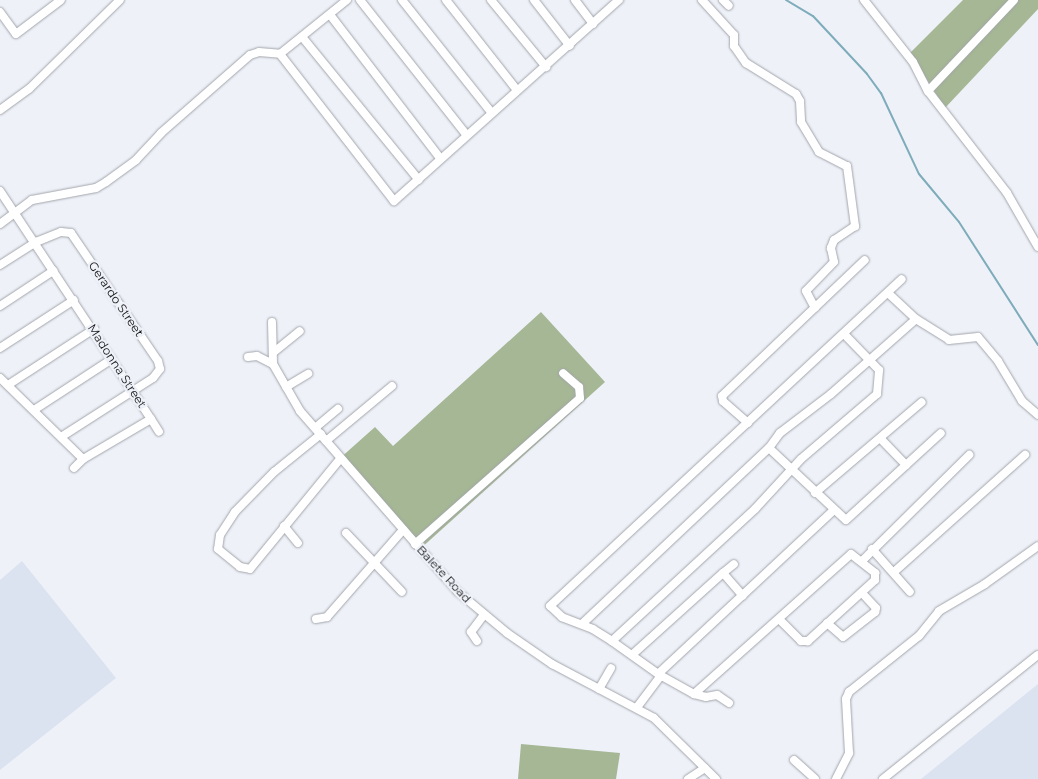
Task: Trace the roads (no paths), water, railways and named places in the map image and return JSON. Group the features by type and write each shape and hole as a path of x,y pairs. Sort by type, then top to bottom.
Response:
{"street":[{"path":"0,110 29,89 120,0"},
{"path":"0,224 32,200 96,188 106,182 136,160 161,133 250,54 280,54 331,16 347,0"},
{"path":"360,0 466,134"},
{"path":"402,0 491,112"},
{"path":"446,0 516,89"},
{"path":"491,0 546,67"},
{"path":"534,0 570,46"},
{"path":"575,0 593,24"},
{"path":"280,54 392,200 396,200 516,89 546,67 619,0"},
{"path":"702,0 734,35 734,46 746,63 796,94 800,102 801,122 819,152 848,166 855,226 834,240 831,248 834,262 806,291 815,308"},
{"path":"723,0 729,6"},
{"path":"864,0 913,62 928,91 1006,193 1038,247"},
{"path":"928,91 1014,0"},
{"path":"0,12 16,34 56,1"},
{"path":"331,16 440,158"},
{"path":"303,38 419,180"},
{"name":"Madonna Street","path":"0,191 94,329 151,418 83,459 74,468"},
{"name":"Gerardo Street","path":"36,242 61,232 71,233 158,361 158,374 134,391"},
{"path":"0,265 36,242"},
{"path":"748,422 723,401 722,396 865,260"},
{"path":"0,306 54,271"},
{"path":"729,704 717,695 706,697 694,694 660,675 633,654 612,641 582,624 562,617 550,606 902,279"},
{"path":"888,293 916,319 949,340 978,337 998,361 1022,401 1038,415"},
{"path":"0,348 74,300"},
{"path":"582,624 768,448 780,433 831,394 868,359 916,319"},
{"name":"Balete Road","path":"272,322 274,364 286,387 340,459 458,592 484,615 552,664 599,689 638,706 661,724 716,779"},
{"path":"8,385 94,329"},
{"path":"274,352 300,331"},
{"path":"612,641 794,470 801,459 878,394 879,370 844,334"},
{"path":"248,357 257,356 274,364"},
{"path":"34,410 112,359"},
{"path":"415,544 580,398 579,387 564,373"},
{"path":"286,387 308,374"},
{"path":"0,378 83,459"},
{"path":"326,441 392,386"},
{"path":"61,436 134,391"},
{"path":"815,492 922,402"},
{"path":"315,428 338,409"},
{"path":"151,418 159,432"},
{"path":"768,448 794,470 833,511 846,520 941,433"},
{"path":"321,434 274,472 241,505 220,535 217,546 231,562 250,569 340,459"},
{"path":"880,438 906,465"},
{"path":"862,561 969,455"},
{"path":"894,572 1026,455"},
{"path":"638,706 660,675 833,511"},
{"path":"284,526 298,543"},
{"path":"316,619 327,617 376,564 403,530"},
{"path":"346,533 402,592"},
{"path":"836,779 849,753 846,699 849,692 919,636 939,611 985,584 1038,546"},
{"path":"872,549 910,592"},
{"path":"694,694 851,554 862,561 876,577 862,592 805,642 779,619"},
{"path":"633,654 734,564"},
{"path":"722,573 743,596"},
{"path":"827,623 843,637 875,612 876,608 862,592"},
{"path":"477,640 471,632 484,615"},
{"path":"883,779 1038,655"},
{"path":"599,689 611,668"},
{"path":"794,760 815,779"},
{"path":"688,779 705,768"}],"waterway":[{"path":"786,0 813,16 867,74 881,93 919,174 959,222 1038,345"}]}
